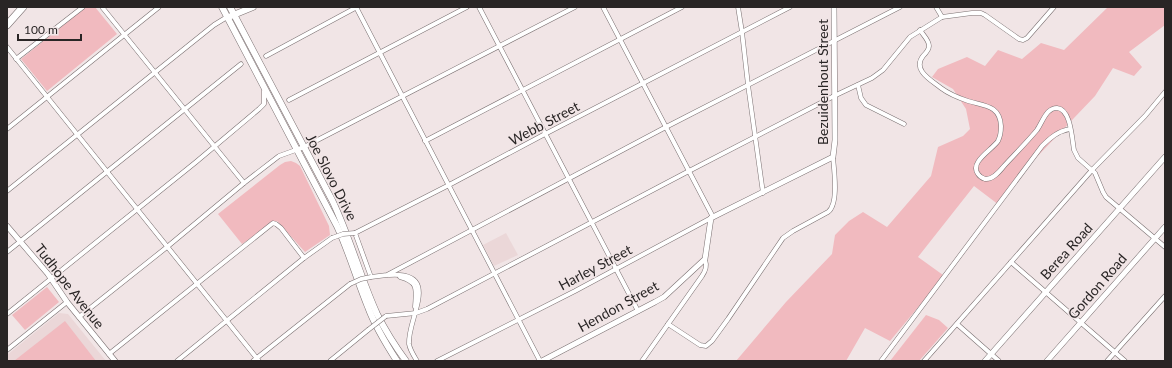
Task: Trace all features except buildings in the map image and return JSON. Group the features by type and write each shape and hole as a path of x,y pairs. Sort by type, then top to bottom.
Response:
{"main road":[{"path":"7,25 23,7"},
{"name":"Joe Slovo Drive","path":"222,7 341,235 368,308 397,361"},
{"name":"Joe Slovo Drive","path":"230,7 332,200 342,221 378,314 389,335 406,361"},
{"path":"227,17 253,7"}],"street":[{"path":"16,59 83,7"},
{"path":"102,7 244,183"},
{"path":"7,129 158,7"},
{"path":"266,56 357,7 425,141 541,361"},
{"path":"288,100 466,7"},
{"path":"479,7 638,311"},
{"path":"79,317 279,156 304,147 575,7"},
{"path":"603,7 712,218 705,259 707,265 706,268 702,276 642,361"},
{"path":"425,141 682,7"},
{"path":"738,7 763,193"},
{"name":"Webb Street","path":"304,258 332,238 343,234 355,233 790,7"},
{"name":"Bezuidenhout Street","path":"833,157 835,140 834,7"},
{"path":"387,275 666,127 900,7"},
{"path":"936,7 942,17"},
{"path":"330,361 386,316 415,314 427,310 834,96 872,78 883,70 906,41 920,30 942,17 981,13 1019,39 1023,40 1026,39 1054,7"},
{"path":"7,191 214,24 227,17"},
{"path":"920,30 928,41 929,45 928,51 919,67 923,74 949,93 965,100 986,105 996,112 999,117 1001,128 998,140 976,164 977,173 979,176 983,179 988,179 997,174 1033,135 1048,112 1052,109 1059,109 1065,113 1069,121 1076,154 1097,176 1104,195 1165,247"},
{"path":"7,47 136,210 227,321 256,360 350,284 361,279 392,274 409,280 414,284 416,291 415,314 409,344 417,361"},
{"path":"7,252 241,64"},
{"path":"858,85 861,98 866,105 904,124"},
{"path":"7,314 262,106 264,101 264,88"},
{"path":"924,361 1092,170 1146,116 1165,92"},
{"path":"881,361 1042,146 1058,133 1070,129"},
{"path":"668,324 700,345 706,346 712,341 783,238 832,209 835,192 833,157"},
{"name":"Harley Street","path":"437,361 833,157"},
{"name":"Berea Road","path":"985,361 1165,157"},
{"path":"110,354 262,231 274,223 281,228 304,258 177,361"},
{"name":"Tudhope Avenue","path":"7,226 51,279 67,302 115,361"},
{"name":"Gordon Road","path":"1047,361 1165,227"},
{"path":"355,233 372,277"},
{"name":"Hendon Street","path":"541,361 660,300 705,259"},
{"path":"1011,262 1126,361"},
{"path":"1107,361 1165,296"},
{"path":"7,350 67,302"},
{"path":"957,324 999,361"}],"shaded area":[{"path":"86,7 95,7 117,34 47,91 21,59"},
{"path":"1108,7 1165,7 1165,25 1129,52 1142,67 1134,76 1113,68 1095,96 1012,183 999,205 974,186 918,257 943,275 890,341 865,328 846,361 736,361 786,302 832,254 835,235 849,221 863,212 887,227 931,176 938,147 963,136 970,129 966,109 953,89 932,77 938,69 967,57 985,66 998,50 1022,59 1041,43 1064,50"},
{"path":"291,161 300,166 329,226 330,235 305,252 277,221 242,244 218,214 280,165"},
{"path":"506,233 518,255 494,266 483,245"},
{"path":"47,287 59,302 25,330 12,315"},
{"path":"59,313 68,314 106,361 7,361 7,355"},
{"path":"926,315 939,320 948,328 919,361 890,361"},
{"path":"65,321 96,361 14,361"}]}
